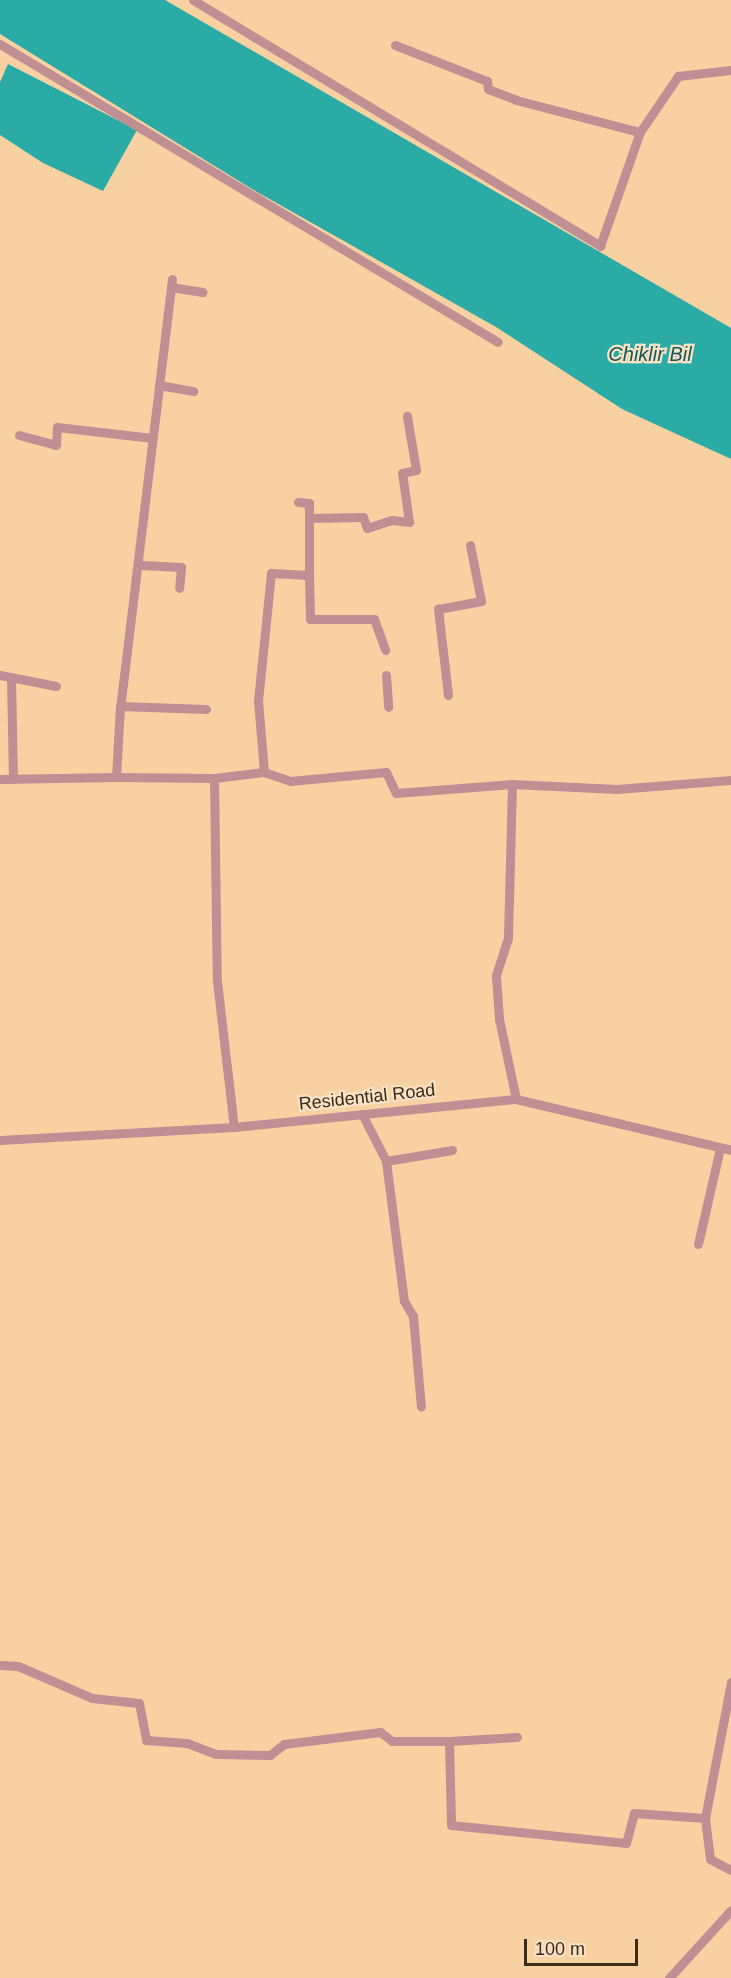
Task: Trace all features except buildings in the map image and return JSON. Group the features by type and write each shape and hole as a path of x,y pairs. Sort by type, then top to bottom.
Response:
{"street":[{"path":"193,0 600,246 640,132 678,76 731,70"},
{"path":"0,44 498,342"},
{"path":"395,45 487,81 488,89 516,100 640,132"},
{"path":"116,777 120,706 141,565 152,438 172,283 204,292"},
{"path":"159,385 193,391"},
{"path":"309,518 363,517 367,528 391,520 409,522 402,474 416,470 407,416"},
{"path":"19,435 56,445 57,427 152,438"},
{"path":"298,502 309,502 310,619 374,619 385,650"},
{"path":"448,695 438,609 481,601 470,545"},
{"path":"141,565 181,567 179,588"},
{"path":"264,772 258,701 271,573 309,575"},
{"path":"0,675 56,686"},
{"path":"386,675 388,707"},
{"path":"11,677 13,779"},
{"path":"120,706 206,709"},
{"path":"0,779 214,778 264,772 290,781 386,772 396,793 512,784 617,789 731,780"},
{"path":"214,778 217,981 234,1127"},
{"path":"512,784 507,938 496,976 499,1019 516,1099"},
{"name":"Residential Road","path":"0,1140 234,1127 516,1099 731,1150"},
{"path":"362,1114 386,1161 404,1301 413,1316 421,1407"},
{"path":"698,1244 720,1148"},
{"path":"386,1161 452,1150"},
{"path":"0,1665 18,1666 92,1698 140,1703 146,1740 187,1743 216,1754 270,1755 284,1744 380,1732 392,1741 449,1741 517,1737"},
{"path":"731,1682 705,1818 710,1859 731,1870"},
{"path":"449,1741 451,1825 626,1843 634,1813 705,1818"},
{"path":"669,1978 731,1910"}],"water":[{"name":"Chiklir Bil","path":"0,0 165,0 731,328 731,459 622,409 496,327 252,189 0,34"},
{"path":"8,64 137,130 103,191 43,163 0,135 0,82"}]}
